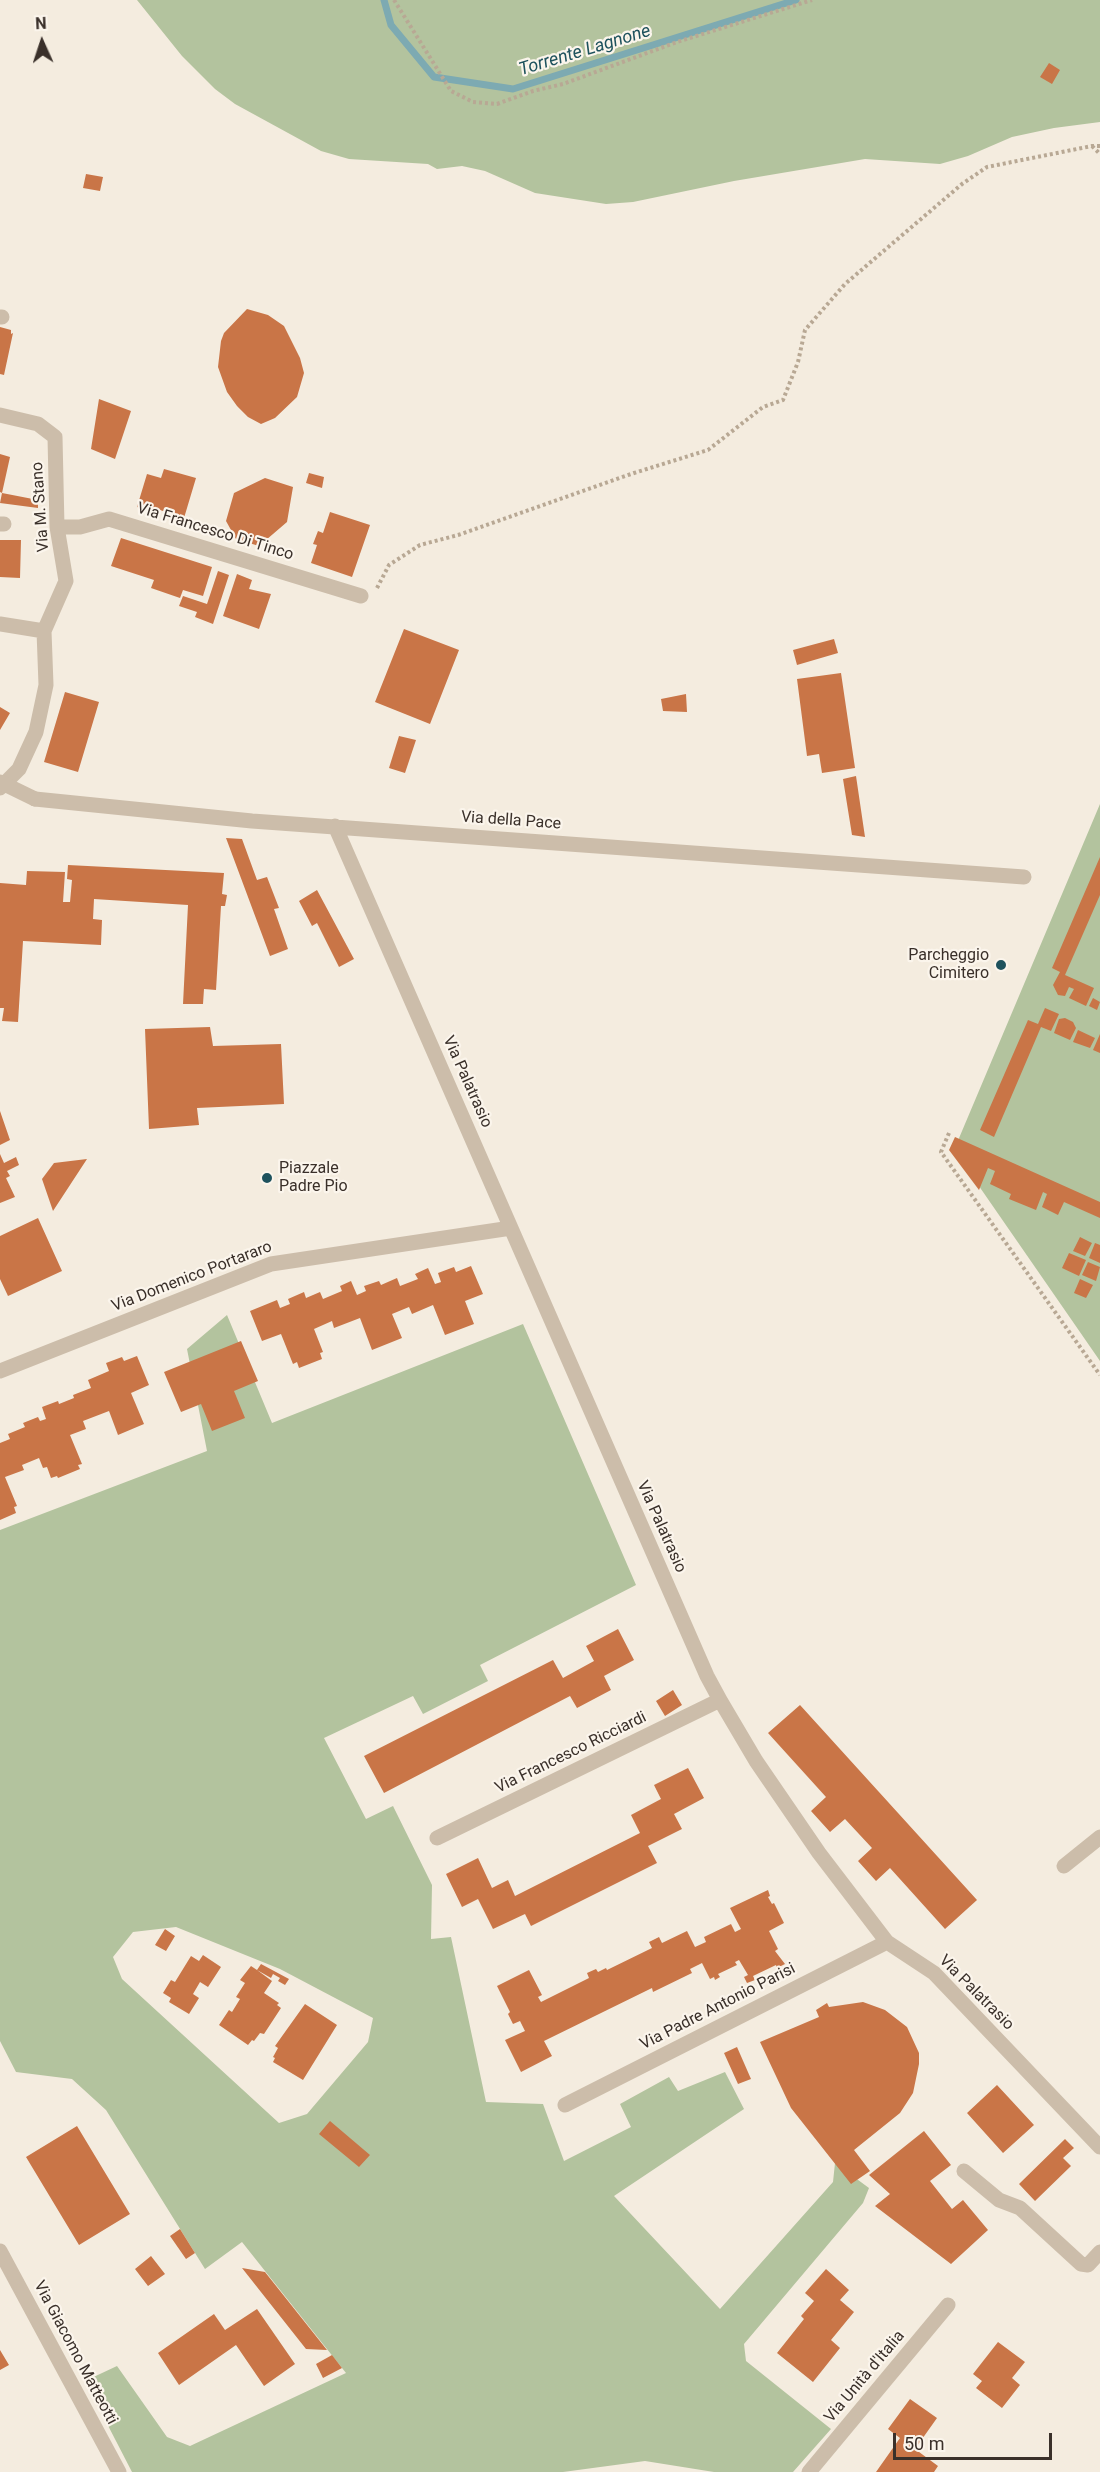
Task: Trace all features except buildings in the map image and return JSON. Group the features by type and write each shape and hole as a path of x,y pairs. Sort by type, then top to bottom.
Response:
{"street":[{"name":"Via M. Stano","path":"0,416 38,424 55,437 57,527 66,580 44,631"},
{"name":"Via Francesco Di Tinco","path":"57,527 80,527 109,519 361,596"},
{"path":"0,624 44,631 46,685 36,732 19,769 0,788"},
{"name":"Via della Pace","path":"0,782 34,799 252,821 1024,877"},
{"name":"Via Palatrasio","path":"335,826 707,1676 720,1700 756,1761 813,1844 887,1942 934,1973 1100,2147"},
{"name":"Via Domenico Portararo","path":"0,1371 271,1264 511,1228"},
{"name":"Via Francesco Ricciardi","path":"436,1838 720,1700"},
{"path":"1064,1866 1100,1837"},
{"name":"Via Padre Antonio Parisi","path":"565,2105 887,1942"},
{"path":"964,2171 999,2200 1020,2208 1081,2264 1088,2265 1100,2252"},
{"name":"Via Giacomo Matteotti","path":"0,2251 119,2472"},
{"name":"Via Unità d'Italia","path":"809,2472 948,2305"}],"path":[{"path":"394,0 451,91 473,102 497,104 533,91 563,84 677,42 812,0"},
{"path":"1092,146 1100,154"},
{"path":"361,596 375,591 389,565 420,545 458,535 634,473 708,450 763,407 783,400 798,362 805,330 845,284 962,184 987,167 1100,146"},
{"path":"949,1133 941,1152 1100,1374"}],"green space":[{"path":"137,0 1100,0 1100,122 1054,128 1012,137 968,156 940,164 865,159 734,181 633,202 606,204 535,193 485,171 462,166 437,169 428,164 349,159 321,151 235,104 215,89 182,56"},
{"path":"1100,804 1100,1361 954,1150"},
{"path":"227,1315 272,1423 523,1324 636,1585 480,1665 488,1681 423,1714 413,1696 324,1738 366,1819 393,1806 432,1885 431,1939 451,1937 486,2102 543,2104 564,2161 631,2127 620,2104 669,2077 678,2091 725,2072 744,2109 614,2196 720,2309 833,2182 835,2163 869,2188 863,2203 744,2344 746,2361 831,2429 793,2472 714,2472 645,2461 563,2472 132,2472 85,2381 117,2366 167,2437 190,2446 346,2373 242,2242 205,2269 106,2110 72,2079 16,2072 0,2041 0,1530 207,1451 187,1349","holes":["176,1927 280,1969 373,2018 368,2042 307,2114 279,2123 122,1979 113,1957 133,1932"]}],"waterway":[{"name":"Torrente Lagnone","path":"384,0 391,25 434,77 513,89 796,0"}],"place":[{"name":"Parcheggio Cimitero","path":"1001,965"},
{"name":"Piazzale Padre Pio","path":"267,1178"}]}
